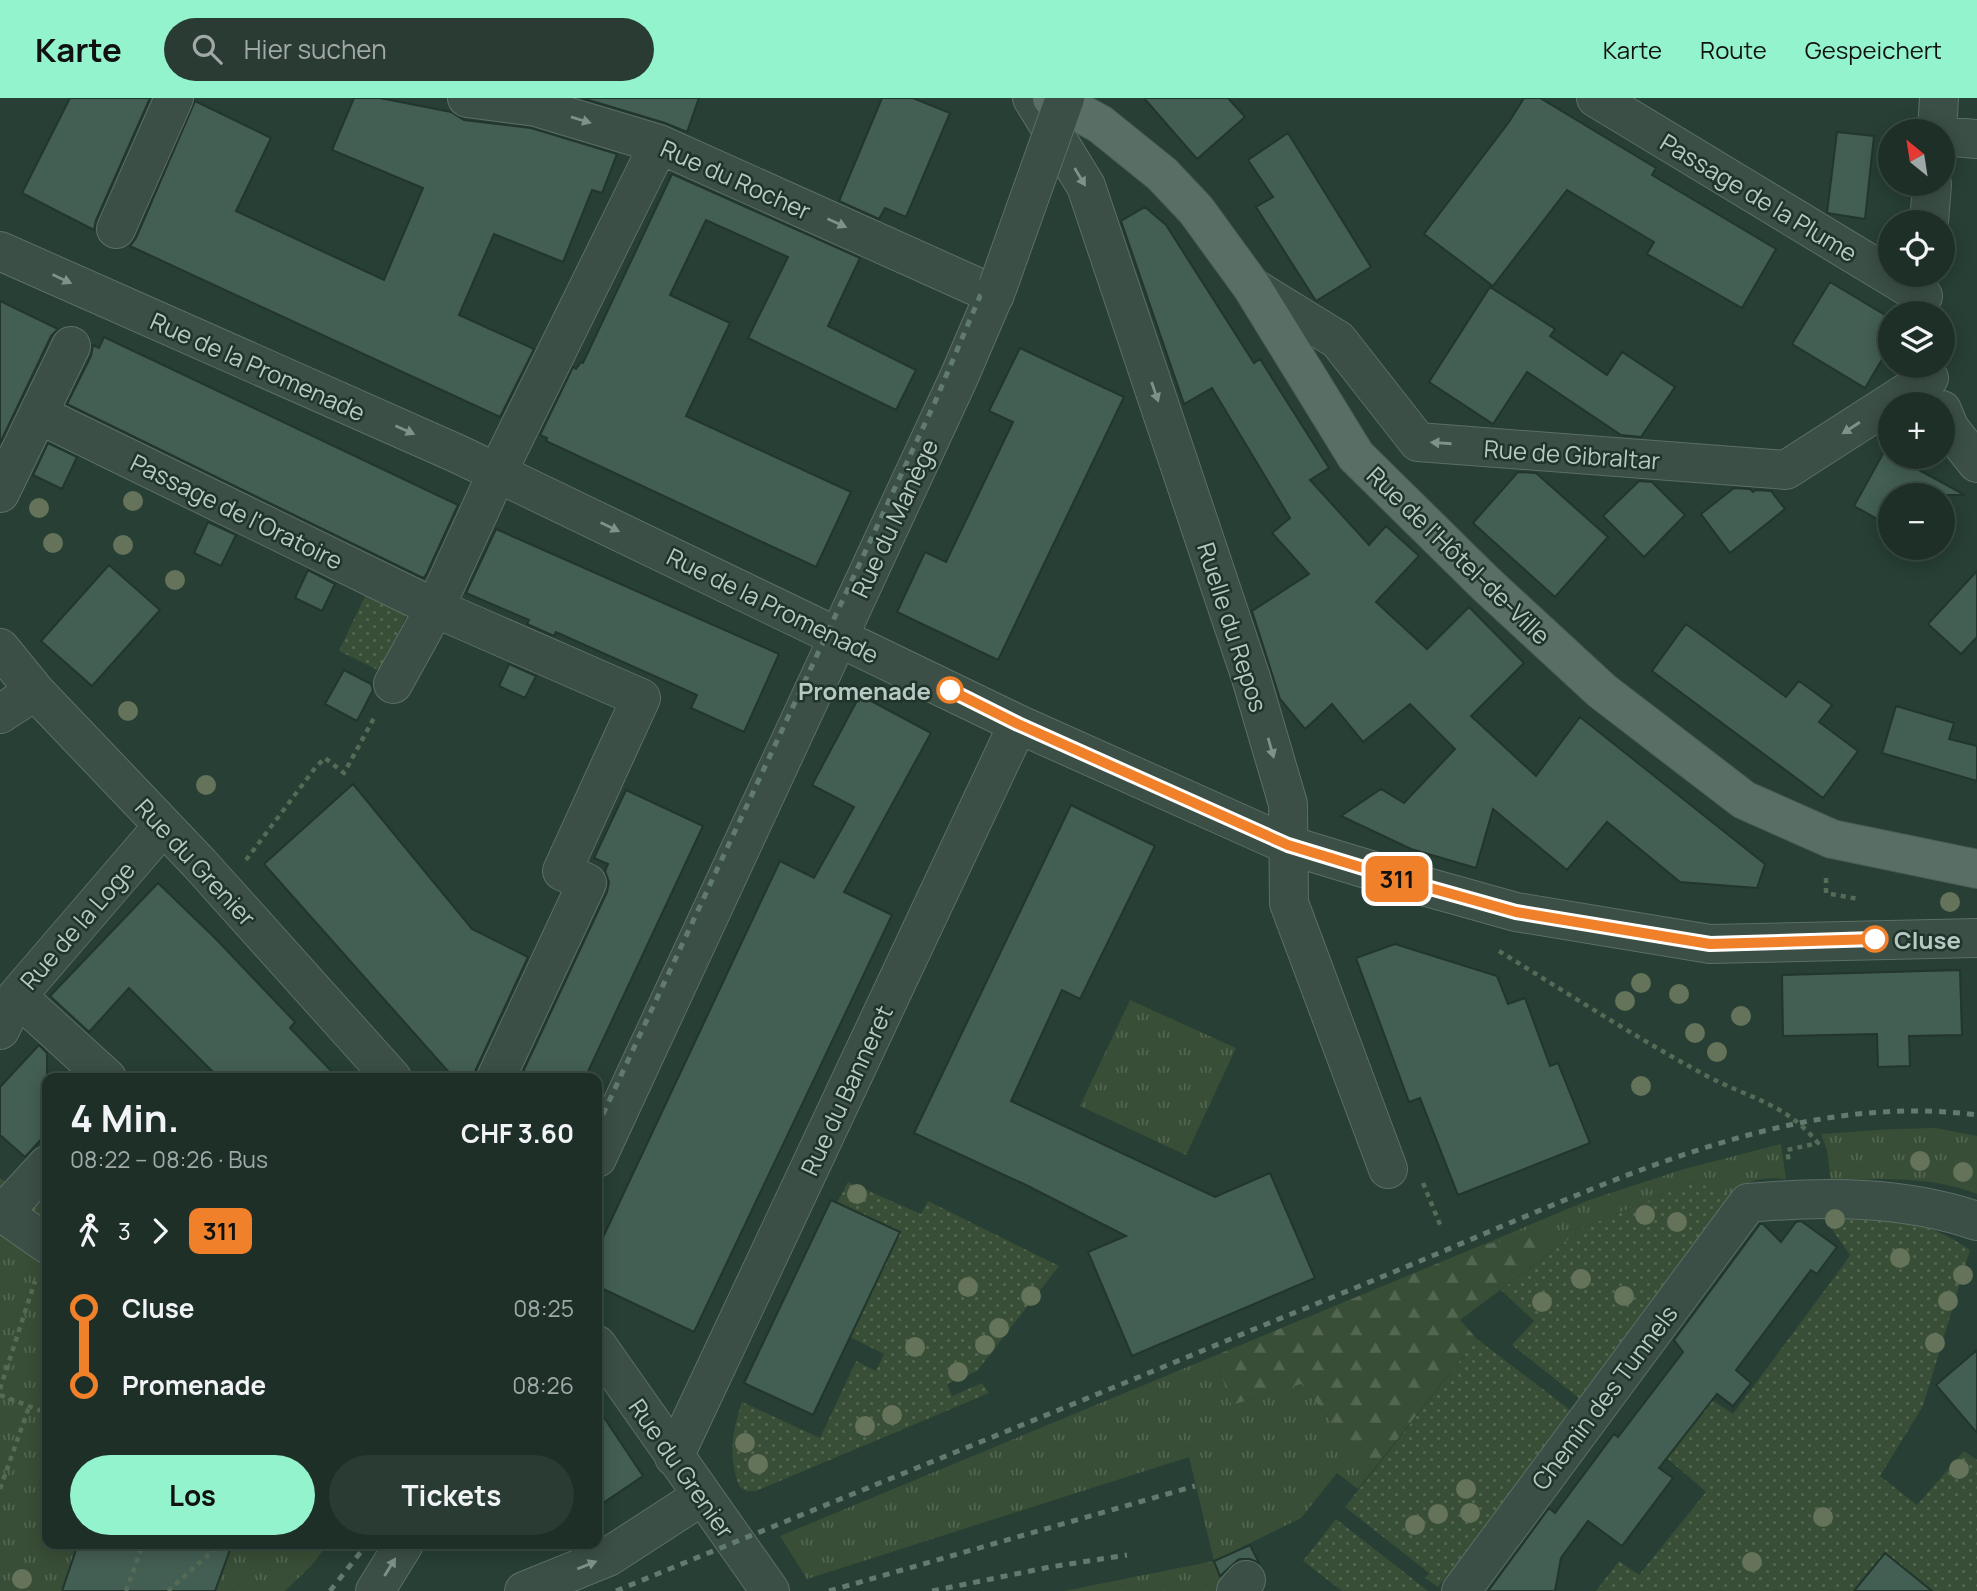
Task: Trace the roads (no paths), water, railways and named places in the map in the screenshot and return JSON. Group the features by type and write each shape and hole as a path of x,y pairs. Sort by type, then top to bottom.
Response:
{"main road":[{"name":"Rue de l'Hôtel-de-Ville","path":"1052,98 1100,124 1162,174 1196,210 1252,287 1356,456 1486,584 1602,691 1744,800 1832,839 1977,869"}],"street":[{"path":"116,229 174,98"},
{"name":"Rue du Rocher","path":"467,98 536,107 659,144 997,290"},
{"name":"Ruelle du Repos","path":"1032,98 1086,187 1251,678 1288,804 1289,903 1405,1174"},
{"name":"Rue du Manège","path":"602,1147 960,377 997,290 1065,98"},
{"name":"Passage de la Plume","path":"1596,98 1924,295"},
{"path":"1938,119 1939,98"},
{"path":"1955,137 1977,138"},
{"path":"387,696 435,608 497,473 659,144"},
{"name":"Rue de la Promenade","path":"0,251 497,473 1018,724 1288,845 1516,912 1710,944 1977,938"},
{"name":"Rue de Gibraltar","path":"1252,287 1338,340 1418,442 1786,470 1935,390 1950,429 1977,463"},
{"path":"0,493 71,346"},
{"name":"Passage de l'Oratoire","path":"38,414 435,608 641,698 562,871 586,883 498,1073"},
{"name":"Rue du Grenier","path":"0,648 35,691 163,826 387,1073"},
{"path":"0,714 35,691"},
{"name":"Rue du Banneret","path":"674,1457 1018,724"},
{"name":"Rue de la Loge","path":"0,1030 17,996 163,826"},
{"path":"17,996 102,1073"},
{"path":"42,1170 1,1212 42,1241"},
{"name":"Chemin des Tunnels","path":"1461,1591 1748,1203 1824,1198 1909,1204 1977,1221"},
{"name":"Rue du Grenier","path":"602,1352 770,1591"},
{"path":"524,1591 608,1557 702,1496"},
{"path":"375,1591 401,1549"}],"railway":[{"path":"602,1116 935,402 983,289 1051,98"},
{"path":"616,1591 1556,1203 1673,1159 1792,1124 1853,1114 1915,1111 1977,1115"},
{"path":"829,1591 1195,1486"},
{"path":"330,1591 363,1549"},
{"path":"932,1591 1050,1567 1127,1555"}],"place":[{"name":"Promenade","path":"950,690"},
{"name":"Cluse","path":"1875,939"}]}
